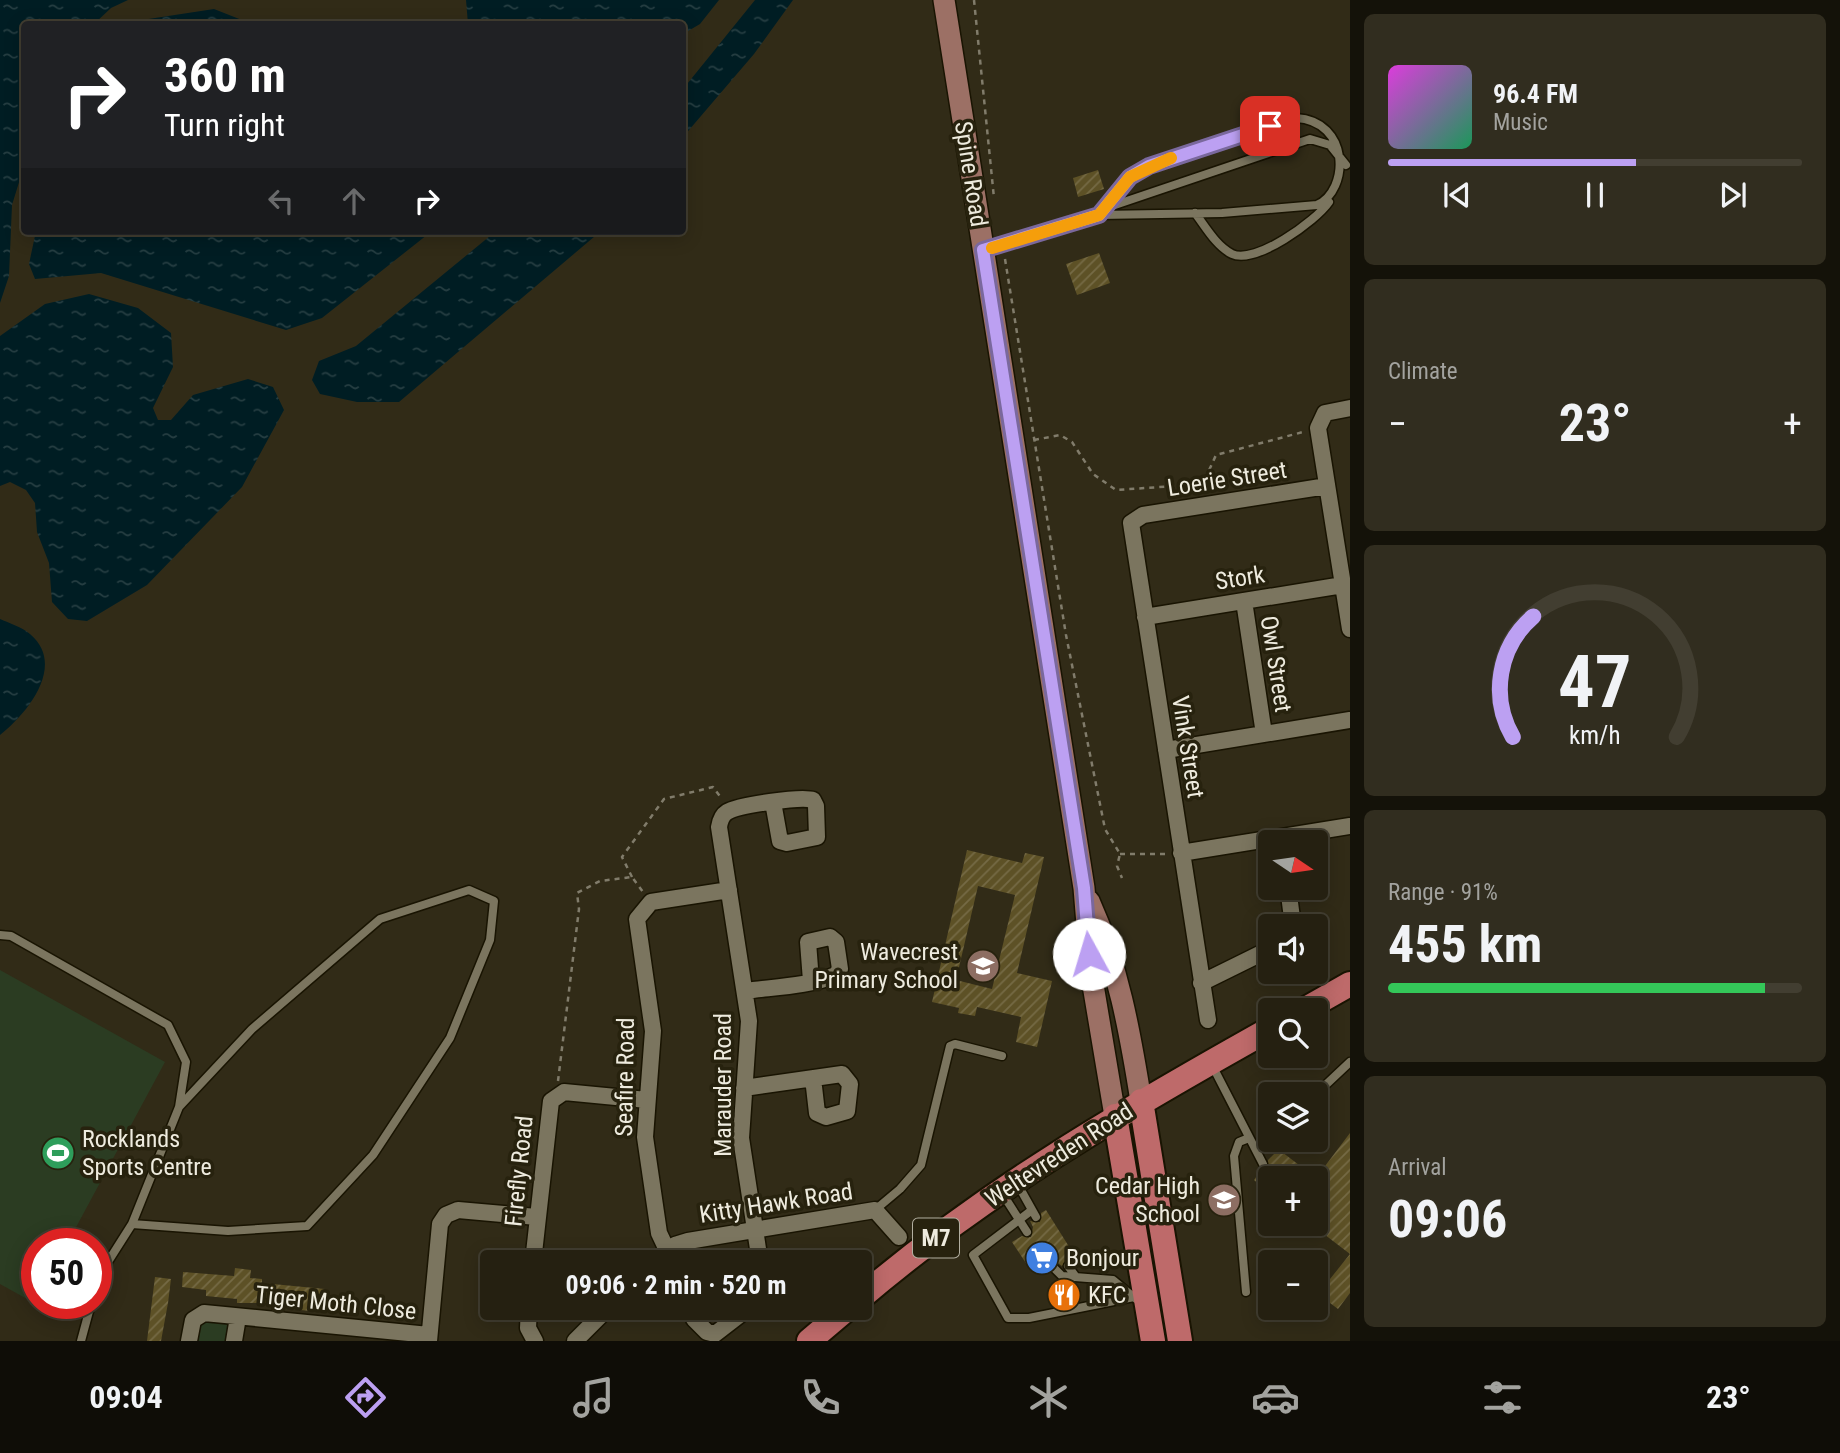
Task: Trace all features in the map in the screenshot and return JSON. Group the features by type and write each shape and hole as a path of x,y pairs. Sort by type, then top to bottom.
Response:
{"main road":[{"name":"Spine Road","path":"944,0 1084,888 1091,973 1142,1304 1153,1341"},
{"name":"Spine Road","path":"1084,888 1104,933 1123,996 1180,1341"},
{"path":"1325,998 1350,984"},
{"name":"Weltevreden Road","path":"872,1288 1008,1186 1086,1138 1115,1116 1258,1036"},
{"path":"810,1341 834,1320"}],"street":[{"path":"1350,408 1325,413 1318,428 1350,629"},
{"name":"Loerie Street","path":"1134,518 1327,486"},
{"name":"Vink Street","path":"1134,518 1131,527 1208,1020"},
{"name":"Stork","path":"1145,617 1343,585"},
{"name":"Owl Street","path":"1244,601 1264,734"},
{"path":"1166,751 1350,720"},
{"path":"727,814 773,803"},
{"name":"Marauder Road","path":"727,814 719,831 750,1030 741,1138 758,1250"},
{"path":"1328,830 1350,826"},
{"path":"1181,853 1258,842"},
{"path":"651,902 729,890"},
{"name":"Seafire Road","path":"651,902 642,909 637,923 653,1031 646,1149 660,1250"},
{"path":"1201,984 1258,955"},
{"path":"745,991 811,981"},
{"path":"744,1088 813,1078"},
{"name":"Firefly Road","path":"534,1250 549,1108 556,1095 568,1092 647,1100"},
{"path":"429,1338 440,1224 444,1217 458,1210 537,1217"},
{"name":"Kitty Hawk Road","path":"672,1250 688,1241 875,1210 899,1237"},
{"name":"Tiger Moth Close","path":"189,1341 193,1320 200,1313 332,1334 429,1338"},
{"name":"Tiger Moth Close","path":"234,1341 238,1317"},
{"path":"528,1320 528,1328 535,1341"},
{"path":"576,1341 596,1320"},
{"path":"695,1320 707,1332 715,1335 734,1320"}],"lane":[{"path":"1099,215 1130,177 1149,166 1296,118 1319,121 1336,134 1343,145 1346,165 1342,184 1319,217 1246,256 1234,255 1223,248 1195,213"},
{"path":"1108,207 1310,139 1330,145 1346,165"},
{"path":"983,250 1099,215 1303,207 1329,202"},
{"path":"132,1224 228,1231 307,1226 373,1154 450,1038 490,940 494,901 469,890 380,919 252,1029 179,1107"},
{"path":"0,935 12,936 168,1025 186,1062 179,1107 132,1224 112,1256"},
{"path":"875,1210 900,1189 921,1165 950,1046 955,1044 1002,1056"},
{"path":"1211,1062 1263,1164"},
{"path":"1328,1083 1350,1062"},
{"path":"1246,1292 1234,1156 1239,1142 1249,1138"},
{"path":"1008,1186 1034,1214 1019,1219 973,1255 1008,1318 1030,1318 1142,1304"},
{"path":"1008,1186 1019,1219 1027,1232"},
{"path":"1047,1261 1060,1276 1113,1280 1142,1304"},
{"path":"1069,1265 1076,1277"},
{"path":"81,1341 87,1319"}],"path":[{"path":"974,0 994,199"},
{"path":"1005,259 1066,635 1105,829 1120,854 1117,866 1122,878"},
{"path":"1206,505 1201,488 1216,455 1318,428"},
{"path":"1034,440 1060,435 1072,442 1093,474 1116,490 1175,486 1201,488"},
{"path":"651,902 632,877 622,857 664,799 713,787 727,814"},
{"path":"1120,854 1156,856 1181,853"},
{"path":"556,1095 579,909 577,893 600,881 632,877"}],"green space":[{"name":"Rocklands Sports Centre","path":"0,970 165,1062 76,1228 21,1228 21,1296 0,1284"},
{"path":"203,1319 226,1323 230,1329 229,1341 193,1341 195,1328"}],"water":[{"path":"0,0 128,0 111,8 97,21 21,21 21,176 12,205 9,276 0,303"},
{"path":"466,0 719,0 700,24 686,32 686,21 468,21"},
{"path":"755,0 793,0 754,54 686,133 686,85"},
{"path":"214,9 244,21 140,21"},
{"path":"35,235 427,235 322,318 286,330 101,273 35,279 29,264"},
{"path":"596,235 399,402 357,402 320,394 312,380 319,361 356,346 490,236"},
{"path":"89,294 138,308 171,333 173,367 153,408 158,420 171,420 193,395 248,379 273,387 284,410 242,487 147,585 87,621 68,619 52,602 49,563 37,532 35,503 26,490 10,482 0,486 0,336 45,304"},
{"path":"0,619 30,634 40,646 45,660 44,674 31,702 0,735"}],"building":[{"path":"1098,170 1104,189 1078,197 1073,178"},
{"path":"1099,253 1110,283 1077,295 1066,264"},
{"path":"967,850 1022,863 1025,853 1044,857 1017,973 1052,981 1037,1047 1016,1042 1021,1017 977,1007 975,1016 958,1013 959,1008 932,1002","holes":["978,886 1015,895 992,989 956,980"]},
{"path":"1350,1133 1350,1254 1326,1236 1328,1166 1325,1166"},
{"path":"1276,1152 1282,1152 1300,1166 1268,1166 1268,1160"},
{"path":"1046,1210 1078,1261 1067,1260 1062,1266 1046,1255 1041,1259 1042,1265 1031,1271 1012,1242 1022,1236 1031,1237 1033,1227 1030,1221 1040,1222 1041,1213"},
{"path":"1350,1254 1350,1293 1338,1309 1328,1302 1328,1282"},
{"path":"235,1268 251,1270 250,1278 262,1279 262,1283 325,1289 321,1312 269,1307 269,1303 237,1303 237,1299 206,1296 206,1290 182,1287 183,1272 234,1276"},
{"path":"155,1277 171,1279 168,1303 161,1341 147,1341"}],"slow traffic":[{"path":"992,248 1099,215 1130,177 1171,158"}],"place":[{"name":"Wavecrest Primary School","path":"983,966"},
{"name":"Rocklands Sports Centre","path":"58,1153"},
{"name":"Cedar High School","path":"1224,1200"},
{"name":"Bonjour","path":"1042,1258"},
{"name":"KFC","path":"1064,1295"}],"route":[{"path":"1089,954 1084,888 983,250 1099,215 1130,177 1149,166 1270,126"}]}
